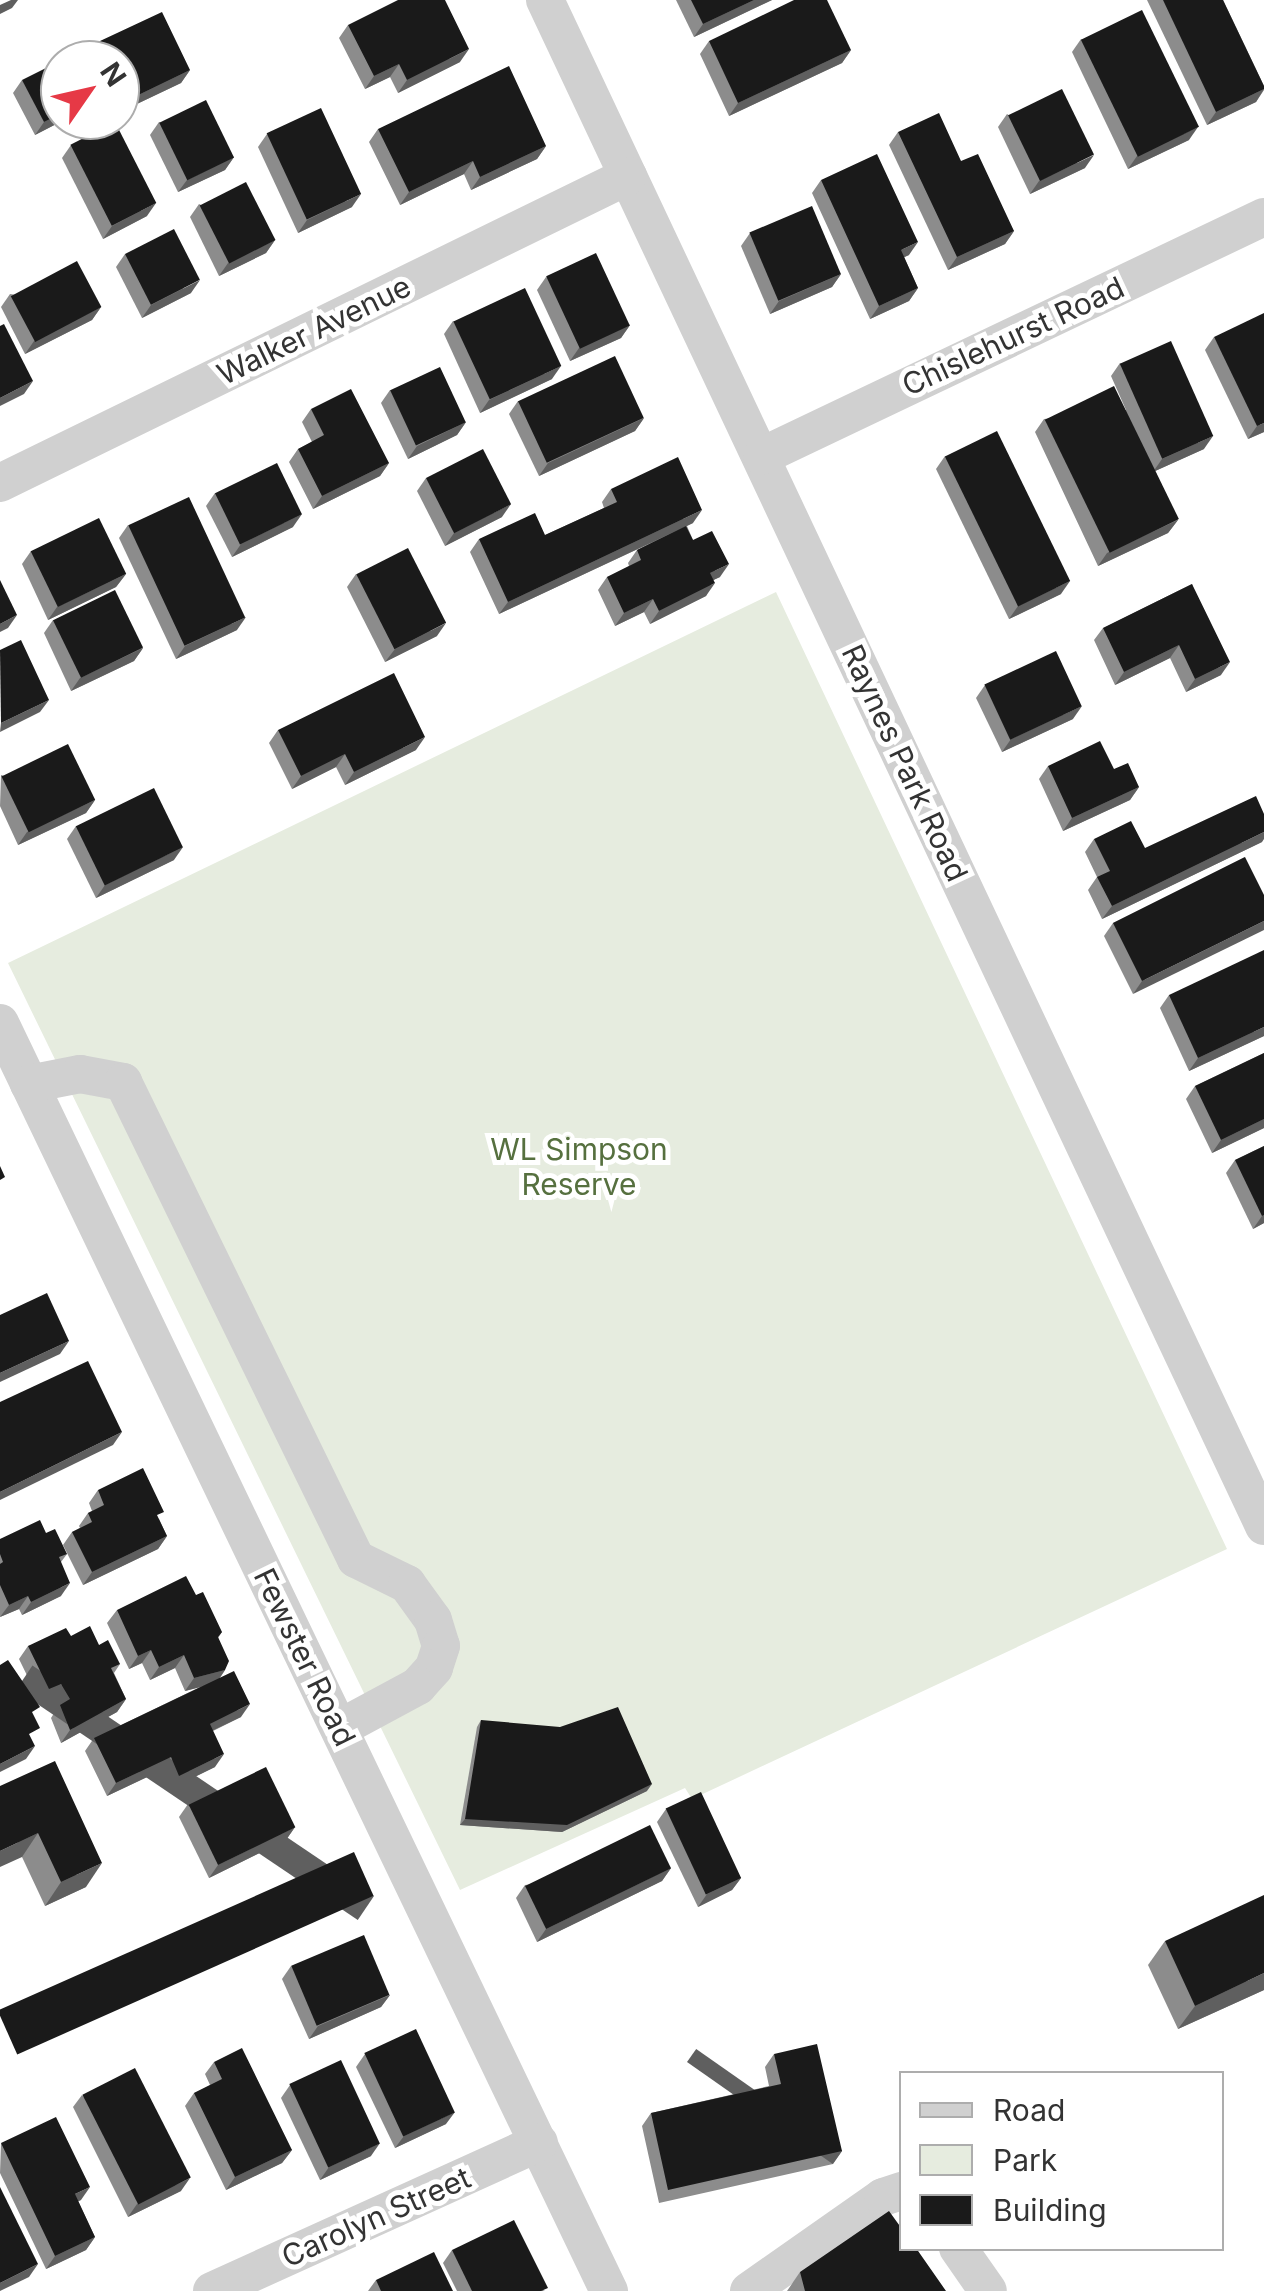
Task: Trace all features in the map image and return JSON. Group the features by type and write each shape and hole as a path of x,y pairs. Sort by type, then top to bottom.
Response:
{"street":[{"name":"Raynes Park Road","path":"545,0 1264,1526"},
{"name":"Walker Avenue","path":"0,482 628,176"},
{"name":"Chislehurst Road","path":"762,456 1264,217"},
{"name":"Fewster Road","path":"0,1023 609,2291"},
{"path":"29,1084 80,1074 123,1082 356,1560 407,1584 433,1620 441,1646 434,1668 418,1686 340,1728"},
{"name":"Carolyn Street","path":"212,2291 540,2143"},
{"path":"749,2291 883,2196 899,2192"},
{"path":"960,2251 988,2291"}],"green space":[{"name":"WL Simpson Reserve","path":"776,592 1227,1549 692,1799 685,1788 460,1890 8,963"}],"building":[{"path":"398,0 445,0 469,49 407,80 399,64 374,76 348,25"},
{"path":"691,0 754,0 703,24"},
{"path":"794,0 827,0 851,50 738,103 709,41"},
{"path":"1163,0 1223,0 1264,89 1216,112"},
{"path":"1142,10 1199,127 1138,157 1081,40"},
{"path":"162,12 190,70 140,94 140,40 102,40"},
{"path":"509,66 546,146 480,177 473,161 409,192 378,129"},
{"path":"40,71 40,114 22,80"},
{"path":"1062,89 1094,155 1040,181 1008,115"},
{"path":"206,100 234,158 187,180 159,123"},
{"path":"321,108 361,194 307,219 267,133"},
{"path":"939,113 961,161 978,154 1014,231 957,257 898,132"},
{"path":"80,140 124,140 156,203 112,226 70,145"},
{"path":"877,154 918,242 901,250 918,288 879,306 821,180"},
{"path":"246,182 276,240 229,264 200,206"},
{"path":"812,206 841,274 778,301 749,233"},
{"path":"174,229 200,280 151,305 125,254"},
{"path":"596,253 630,326 580,349 546,276"},
{"path":"77,261 101,307 35,342 11,296"},
{"path":"525,288 561,366 490,399 453,321"},
{"path":"1264,313 1264,423 1257,426 1214,337"},
{"path":"4,324 33,381 0,398 0,326"},
{"path":"1171,341 1213,436 1162,459 1120,364"},
{"path":"615,356 644,418 547,463 518,401"},
{"path":"440,367 466,422 416,446 390,390"},
{"path":"1114,386 1179,519 1110,553 1045,420"},
{"path":"351,389 389,463 322,496 298,449 324,435 311,409"},
{"path":"997,431 1070,581 1018,607 945,456"},
{"path":"483,449 511,504 454,533 426,478"},
{"path":"678,457 702,510 508,602 479,539 535,513 545,535 617,502 611,489"},
{"path":"277,463 302,514 240,544 215,493"},
{"path":"189,497 245,618 184,646 128,525"},
{"path":"99,518 126,574 58,607 31,551"},
{"path":"686,526 693,540 712,531 729,564 710,573 715,583 659,611 653,599 624,613 607,577 641,560 637,550"},
{"path":"408,548 446,623 394,649 356,574"},
{"path":"0,580 17,615 0,624"},
{"path":"1192,584 1230,662 1195,679 1179,645 1124,672 1103,628"},
{"path":"115,590 143,648 81,678 53,620"},
{"path":"21,640 49,700 1,723 0,650"},
{"path":"1056,651 1082,706 1010,740 984,684"},
{"path":"394,673 425,737 354,772 345,754 301,776 278,730"},
{"path":"1100,741 1114,769 1128,763 1139,787 1072,818 1048,766"},
{"path":"68,744 95,800 29,832 1,776"},
{"path":"154,788 183,847 105,885 76,826"},
{"path":"1256,796 1264,814 1264,832 1112,906 1097,877 1110,871 1094,839 1131,821 1145,848"},
{"path":"1245,857 1264,895 1264,921 1142,981 1113,923"},
{"path":"1264,950 1264,1027 1198,1058 1169,995"},
{"path":"1264,1053 1264,1119 1221,1140 1195,1086"},
{"path":"1264,1146 1264,1215 1262,1216 1235,1160"},
{"path":"47,1293 69,1341 0,1373 0,1315"},
{"path":"88,1361 122,1432 0,1492 0,1402"},
{"path":"143,1468 164,1512 157,1515 167,1536 92,1572 72,1532 92,1522 88,1513 104,1505 98,1490"},
{"path":"40,1520 46,1533 55,1529 67,1554 59,1557 70,1583 31,1602 28,1596 9,1605 0,1585 0,1539"},
{"path":"186,1576 196,1595 203,1592 222,1632 218,1637 229,1661 225,1670 194,1678 184,1655 159,1667 151,1650 138,1656 117,1610"},
{"path":"90,1626 99,1645 108,1640 120,1664 111,1668 126,1699 70,1730 60,1705 70,1699 61,1684 49,1689 28,1646 66,1628 71,1636"},
{"path":"8,1660 40,1707 32,1712 40,1728 29,1734 35,1746 0,1764 0,1665"},
{"path":"234,1671 250,1704 210,1724 224,1754 179,1776 171,1757 116,1783 94,1738"},
{"path":"618,1707 652,1784 567,1825 465,1819 481,1720 560,1727"},
{"path":"55,1761 102,1863 61,1882 38,1833 0,1851 0,1786"},
{"path":"266,1767 295,1827 218,1865 189,1805"},
{"path":"701,1792 741,1878 706,1895 666,1808"},
{"path":"650,1825 671,1868 546,1929 525,1886"},
{"path":"354,1852 374,1896 17,2054 0,2010"},
{"path":"1264,1895 1264,1973 1195,2006 1165,1941"},
{"path":"364,1935 389,1995 317,2026 291,1966"},
{"path":"416,2029 455,2112 403,2136 364,2053"},
{"path":"817,2044 842,2151 668,2190 651,2113 781,2084 774,2054"},
{"path":"242,2048 292,2150 235,2177 194,2093 222,2079 214,2062"},
{"path":"341,2060 380,2143 328,2167 289,2084"},
{"path":"135,2068 191,2178 138,2204 82,2095"},
{"path":"56,2117 90,2187 75,2194 95,2237 55,2256 1,2143"},
{"path":"0,2187 38,2264 0,2283"},
{"path":"889,2211 899,2225 899,2251 918,2251 946,2291 805,2291 800,2272"},
{"path":"514,2220 548,2288 472,2291 452,2250"},
{"path":"434,2252 453,2291 381,2291 376,2280"}]}
